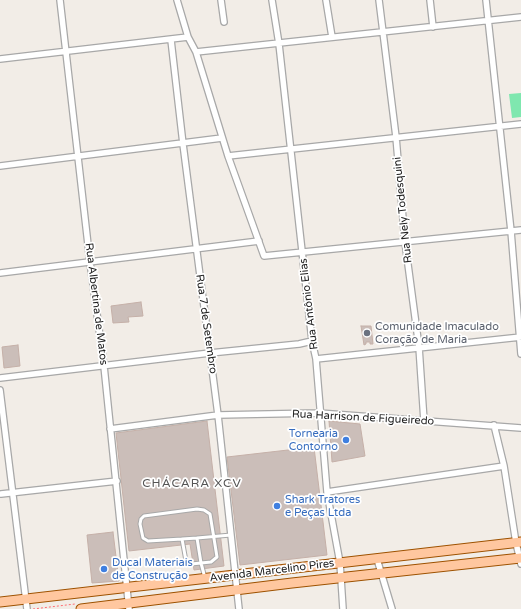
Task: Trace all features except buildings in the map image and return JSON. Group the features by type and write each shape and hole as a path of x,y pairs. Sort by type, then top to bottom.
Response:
{"main road":[{"name":"Avenida Marcelino Pires","path":"0,602 518,543"},
{"name":"Avenida Marcelino Pires","path":"81,609 129,606 292,583 521,560"}],"street":[{"name":"Rua Albertina de Matos","path":"60,0 90,262 104,366 129,606"},
{"path":"176,0 188,37 196,52 222,138 264,256 521,230"},
{"path":"221,0 224,22"},
{"name":"Rua Antônio Elias","path":"272,0 279,44 312,341 316,358 326,492 340,563 343,609"},
{"path":"326,0 332,38"},
{"name":"Rua Nely Todesquini","path":"379,0 396,137 405,242 419,347 424,421"},
{"path":"430,0 433,27"},
{"path":"486,0 511,232 521,354"},
{"path":"196,52 521,17"},
{"path":"0,60 188,37"},
{"name":"Rua 7 de Setembro","path":"171,40 218,415 239,609"},
{"path":"228,156 521,124"},
{"path":"0,166 222,138"},
{"path":"0,273 259,241"},
{"path":"316,358 520,337"},
{"path":"0,378 299,344 312,341"},
{"path":"0,390 27,609"},
{"name":"Rua Harrison de Figueiredo","path":"110,428 218,415 319,413 521,428"},
{"path":"494,425 504,466 521,560"},
{"path":"326,492 504,466"},
{"path":"1,494 116,481"},
{"path":"377,559 392,609"}],"lane":[{"path":"182,539 186,561 191,564 211,562 217,557 213,536 210,514 204,510 198,509 144,516 141,519 140,524 143,538 148,542 213,536 231,535"},
{"path":"197,538 205,579"}],"green space":[{"path":"521,93 521,117 512,118 509,94"}],"place":[{"name":"Comunidade Imaculado Coração de Maria","path":"367,333"},
{"name":"Tornearia Contorno","path":"346,440"},
{"name":"Shark Tratores e Peças Ltda","path":"277,506"},
{"name":"Ducal Materiais de Construção","path":"104,569"}],"district":[{"name":"CHÁCARA XCV","path":"192,484"}]}
